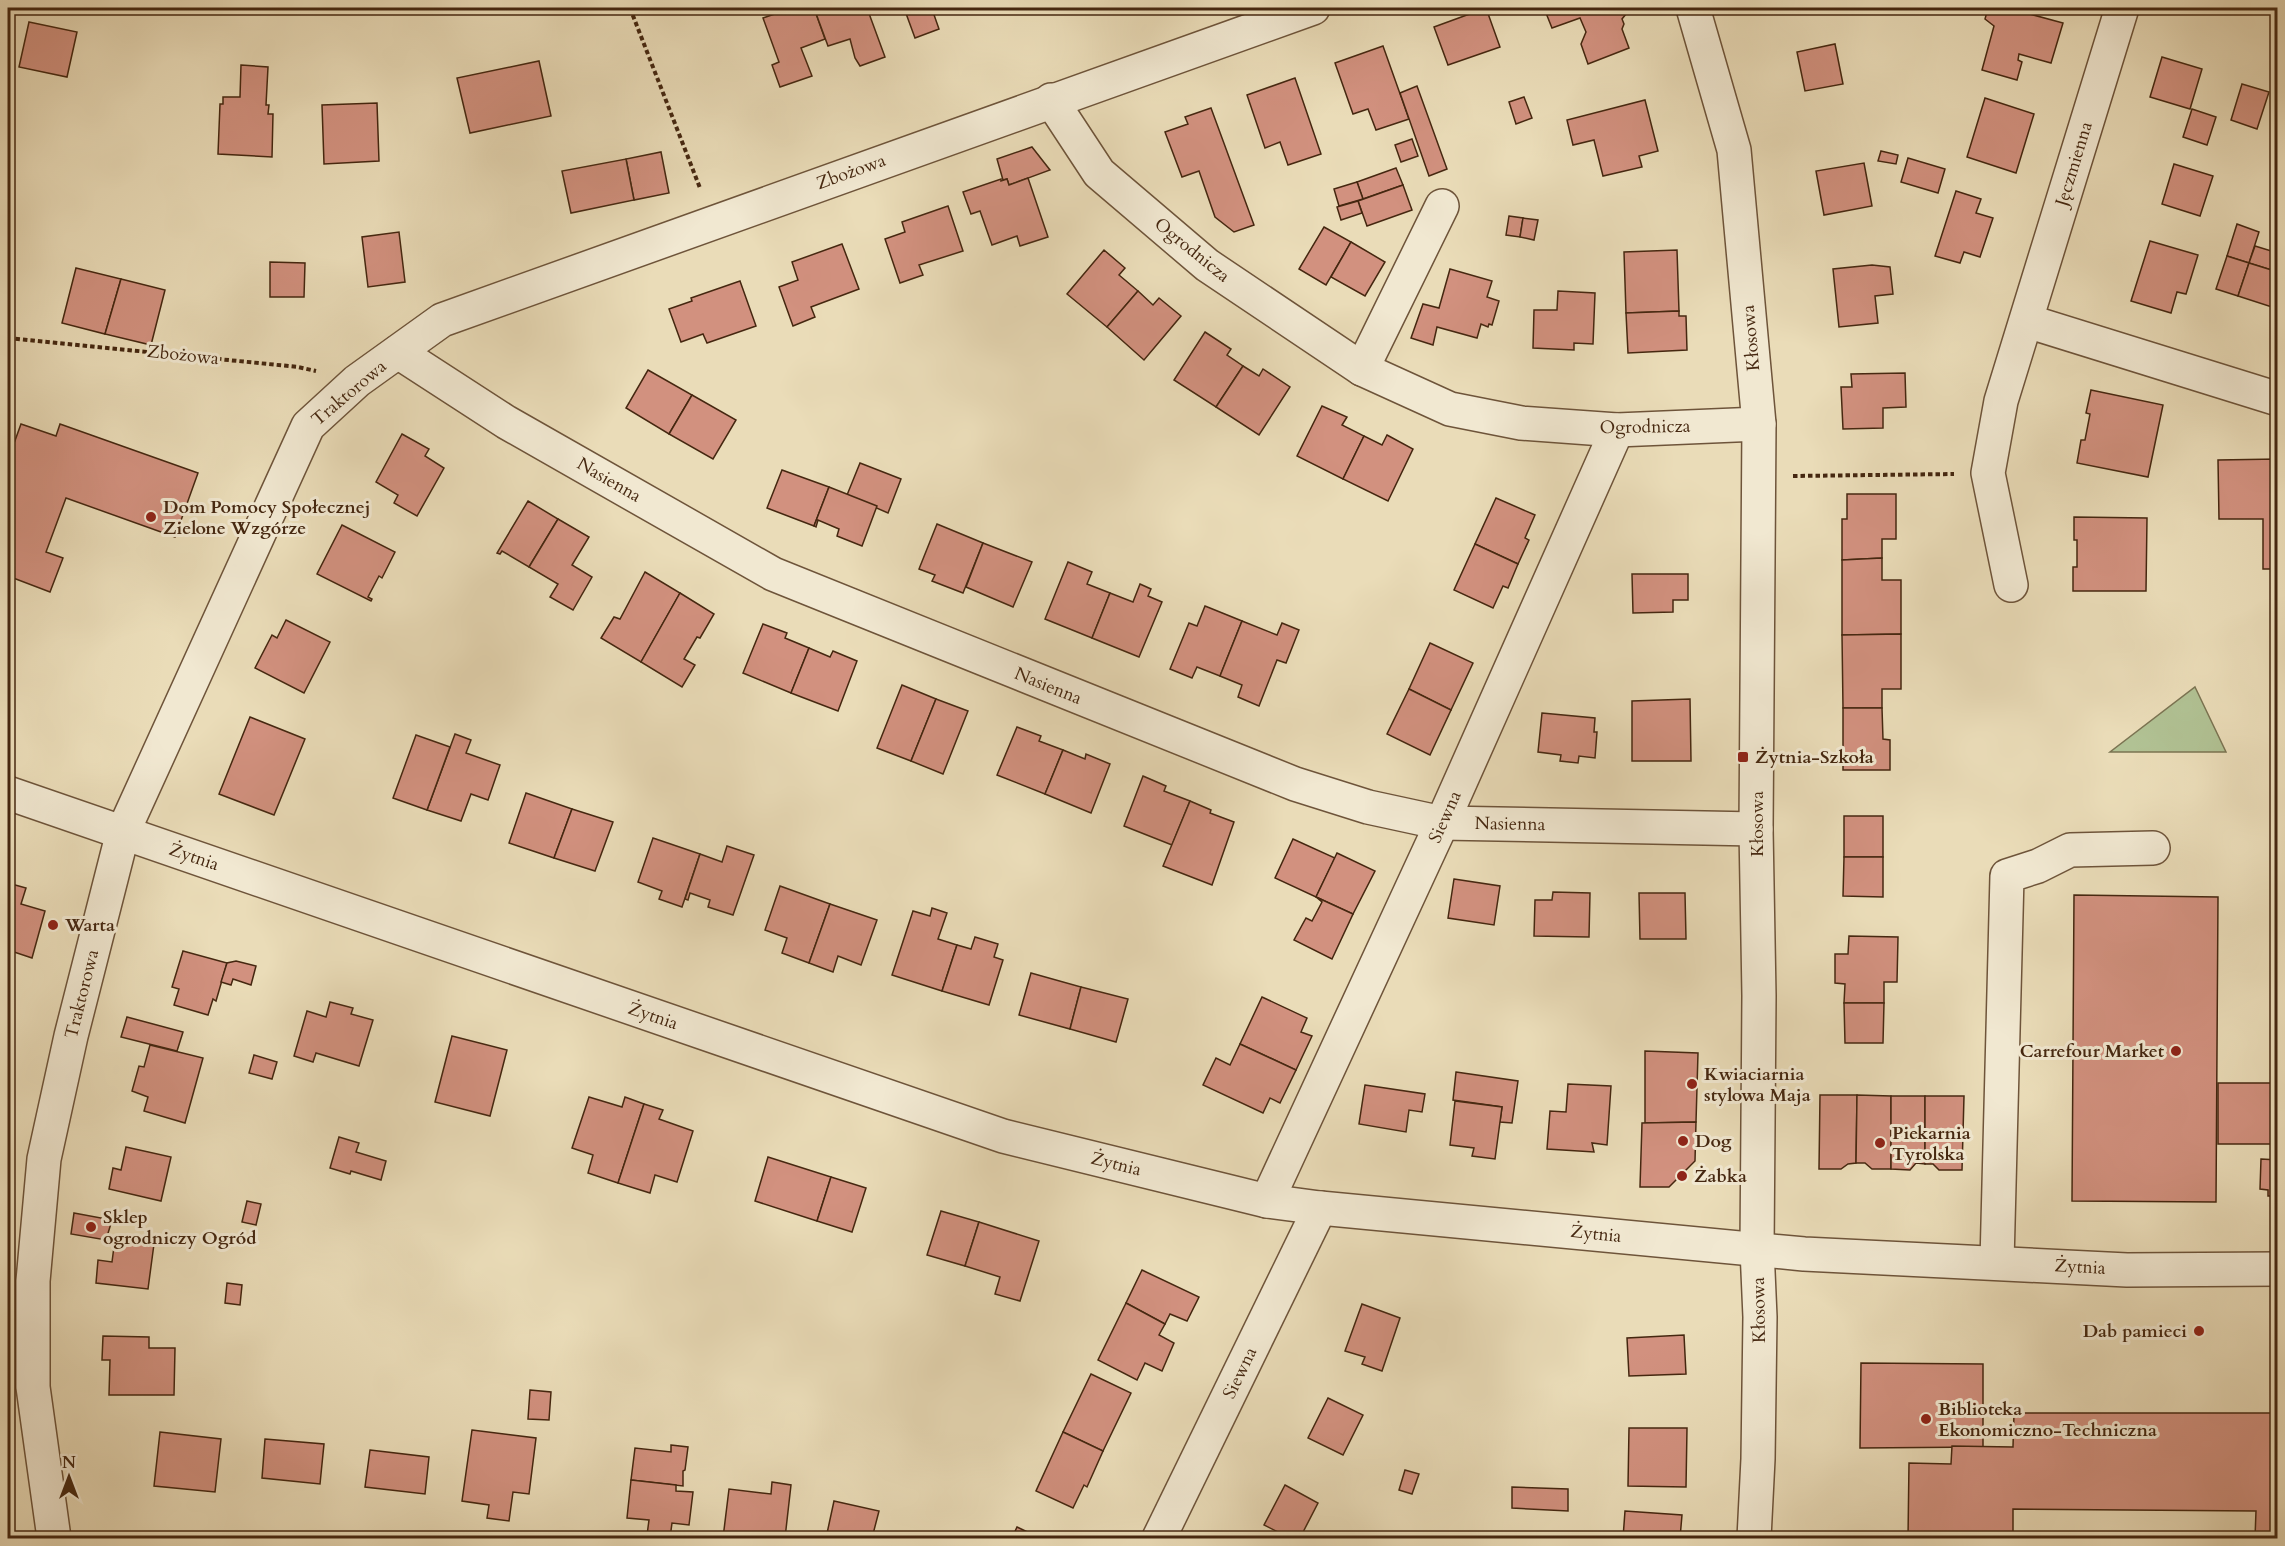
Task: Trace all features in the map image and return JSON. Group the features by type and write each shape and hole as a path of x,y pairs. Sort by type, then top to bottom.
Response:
{"street":[{"name":"Zbożowa","path":"398,352 442,320 1313,8"},
{"name":"Kłosowa","path":"1693,8 1734,150 1759,424 1756,829 1759,996 1757,1249 1760,1317 1758,1459 1754,1539"},
{"name":"Jęczmienna","path":"1988,473 2001,401 2122,8"},
{"name":"Ogrodnicza","path":"1051,100 1099,173 1207,265 1362,369 1450,409 1521,423 1617,430 1759,424"},
{"path":"1362,369 1442,206"},
{"path":"2027,321 2277,399"},
{"name":"Traktorowa","path":"54,1539 33,1387 33,1281 44,1159 71,1036 123,832 308,426 357,381 398,352"},
{"name":"Nasienna","path":"398,352 506,422 773,574 1295,784 1368,807 1442,823 1756,829"},
{"name":"Siewna","path":"1267,1201 1442,823 1617,430"},
{"path":"1988,473 2011,585"},
{"name":"Żytnia","path":"8,793 1003,1137 1267,1201 1804,1254 2127,1270 2277,1269"},
{"path":"1996,1262 2007,876 2038,866 2070,850 2152,848"},
{"name":"Siewna","path":"1159,1539 1320,1208"}],"path":[{"path":"630,8 713,223"},
{"name":"Zbożowa","path":"8,338 298,367 357,381"},
{"path":"1760,476 1988,473"}],"green space":[{"path":"2195,687 2226,752 2110,752"}],"building":[{"path":"792,8 814,8 825,39 801,48 812,76 780,87 772,65 779,62 763,18"},
{"path":"814,8 867,8 885,57 860,66 855,58 850,39 828,46"},
{"path":"904,8 936,8 932,9 939,29 915,38"},
{"path":"1486,8 1500,47 1448,65 1434,27"},
{"path":"1544,8 1624,8 1626,14 1622,19 1624,24 1622,29 1629,48 1588,64 1581,44 1586,32 1580,18 1552,28"},
{"path":"1988,8 2015,8 2063,23 2051,63 2019,54 2018,60 2022,62 2017,80 1982,70 1994,26 1985,19"},
{"path":"29,22 77,32 67,77 19,67"},
{"path":"1835,44 1843,84 1805,91 1797,52"},
{"path":"1383,46 1409,119 1376,130 1368,109 1353,114 1335,63"},
{"path":"2162,57 2202,69 2190,109 2150,97"},
{"path":"539,61 551,116 470,133 457,78"},
{"path":"241,65 268,67 266,105 269,105 268,114 273,114 272,157 218,154 220,104 223,104 223,97 240,97"},
{"path":"1295,78 1321,154 1288,165 1280,142 1265,148 1247,95"},
{"path":"2242,84 2269,92 2257,129 2231,120"},
{"path":"1417,86 1447,169 1429,176 1400,93"},
{"path":"1524,97 1532,118 1516,124 1509,102"},
{"path":"1985,98 2034,114 2016,173 1967,157"},
{"path":"1645,100 1658,151 1639,156 1642,167 1603,176 1594,140 1573,145 1567,120"},
{"path":"377,103 379,161 324,164 322,105"},
{"path":"1211,108 1254,225 1234,232 1215,217 1199,171 1182,177 1165,132 1188,124 1185,117"},
{"path":"2192,109 2216,117 2207,145 2183,137"},
{"path":"1412,139 1418,156 1401,162 1395,145"},
{"path":"1032,147 1050,170 1009,185 1007,179 1003,180 997,159"},
{"path":"1881,151 1898,155 1896,164 1878,161"},
{"path":"661,152 669,193 634,200 626,159"},
{"path":"1908,158 1945,169 1938,193 1901,182"},
{"path":"626,159 634,200 571,213 562,171"},
{"path":"1864,163 1872,206 1824,215 1816,171"},
{"path":"2174,164 2213,176 2200,216 2162,204"},
{"path":"1396,168 1403,185 1363,199 1357,182"},
{"path":"8,170 12,171 8,187"},
{"path":"1028,178 1048,237 1020,246 1017,236 992,245 980,211 971,214 963,192 1001,179 1001,181 1007,179 1009,185"},
{"path":"1357,182 1363,199 1339,206 1334,189"},
{"path":"1403,185 1412,210 1367,226 1358,201"},
{"path":"1956,191 1981,199 1976,213 1993,218 1980,257 1964,252 1960,263 1935,256"},
{"path":"1358,201 1362,213 1341,220 1337,207"},
{"path":"948,206 963,251 919,265 923,275 900,283 885,239 905,232 902,222"},
{"path":"1509,216 1523,218 1520,237 1506,235"},
{"path":"1523,218 1538,220 1534,240 1520,237"},
{"path":"2237,224 2259,232 2249,263 2227,256"},
{"path":"1324,227 1351,242 1326,285 1299,269"},
{"path":"399,232 405,282 368,287 362,237"},
{"path":"2150,241 2198,255 2186,294 2177,292 2171,313 2131,301"},
{"path":"1351,242 1385,262 1365,296 1331,277"},
{"path":"842,244 859,289 811,307 815,317 793,326 779,287 798,280 792,262"},
{"path":"2255,246 2278,253 2278,272 2249,263"},
{"path":"1104,250 1125,268 1119,275 1138,291 1107,327 1067,294"},
{"path":"1677,250 1679,311 1626,313 1624,252"},
{"path":"2227,256 2249,263 2238,296 2216,289"},
{"path":"270,262 305,263 304,297 270,297"},
{"path":"2249,263 2278,272 2278,309 2238,296"},
{"path":"1872,265 1890,267 1893,294 1875,296 1878,323 1839,327 1833,269"},
{"path":"76,268 121,279 105,334 62,323"},
{"path":"1450,269 1492,281 1487,297 1499,301 1492,325 1489,324 1488,327 1481,324 1477,338 1437,327 1433,345 1411,338 1423,304 1439,308"},
{"path":"121,279 165,290 151,345 105,334"},
{"path":"740,281 756,326 707,343 703,334 681,342 669,309 692,301 691,298"},
{"path":"1138,291 1153,305 1159,298 1181,316 1144,360 1107,327"},
{"path":"1558,291 1595,293 1593,344 1574,343 1574,350 1533,348 1534,310 1557,310"},
{"path":"1679,311 1679,316 1686,316 1687,350 1628,353 1626,313"},
{"path":"1205,332 1231,349 1227,355 1243,366 1216,407 1174,380"},
{"path":"1243,366 1259,376 1263,369 1290,387 1259,435 1216,407"},
{"path":"648,370 692,395 669,434 626,408"},
{"path":"1905,373 1906,407 1883,408 1883,428 1843,429 1841,387 1852,387 1851,374"},
{"path":"2091,390 2163,405 2148,477 2077,463 2081,440 2085,440 2090,414 2086,413"},
{"path":"692,395 736,420 713,459 669,434"},
{"path":"1322,406 1347,417 1342,425 1364,436 1343,479 1297,456"},
{"name":"Dom Pomocy Społecznej Zielone Wzgórze","path":"21,424 56,436 60,424 198,473 175,537 66,498 46,552 63,558 50,592 8,576 12,558 8,557 8,460"},
{"path":"402,434 429,449 425,456 444,468 417,516 394,503 398,495 376,482"},
{"path":"1387,435 1413,449 1388,501 1343,479 1364,436 1382,445"},
{"path":"2278,459 2278,569 2263,569 2263,519 2219,519 2218,460"},
{"path":"860,463 901,479 888,513 847,495"},
{"path":"782,470 829,487 814,526 767,508"},
{"path":"829,487 877,506 862,546 837,536 839,529 818,520 816,527 814,526"},
{"path":"1847,494 1896,494 1896,539 1882,539 1882,558 1842,560 1842,519 1847,519"},
{"path":"1496,498 1535,515 1525,538 1529,540 1518,564 1475,544"},
{"path":"528,501 558,519 529,567 502,551 500,554 497,553"},
{"path":"2074,517 2147,518 2146,591 2073,591 2073,567 2077,567"},
{"path":"558,519 589,537 572,565 592,577 573,610 550,597 558,584 529,567"},
{"path":"937,524 983,543 963,593 932,581 935,575 919,569"},
{"path":"342,525 395,552 382,578 379,576 368,597 372,599 371,601 317,574"},
{"path":"983,543 1032,562 1013,607 966,587"},
{"path":"1475,544 1518,564 1508,588 1503,586 1493,608 1454,590"},
{"path":"1882,558 1882,580 1901,580 1901,634 1842,635 1842,560"},
{"path":"1068,562 1092,572 1087,584 1110,593 1092,638 1045,619"},
{"path":"645,572 680,593 641,662 601,638 614,617 620,619"},
{"path":"1632,574 1688,574 1688,600 1673,600 1673,612 1633,613"},
{"path":"1140,584 1151,589 1148,596 1162,602 1139,657 1092,638 1110,593 1133,602"},
{"path":"680,593 714,614 684,659 695,665 682,687 641,662"},
{"path":"1205,606 1242,621 1220,676 1197,667 1192,678 1170,669 1189,623 1197,626"},
{"path":"286,620 330,642 304,693 255,668 272,635 277,638"},
{"path":"1242,621 1277,635 1282,623 1299,630 1286,663 1277,660 1259,706 1238,697 1242,685 1220,676"},
{"path":"763,624 787,633 785,638 809,648 791,693 743,673"},
{"path":"1901,634 1901,689 1882,689 1882,708 1843,708 1842,635"},
{"path":"1430,643 1473,663 1451,710 1409,689"},
{"path":"809,648 830,657 833,651 857,661 838,711 791,693"},
{"path":"902,685 936,699 911,761 877,748"},
{"path":"1409,689 1451,710 1430,755 1387,734"},
{"path":"936,699 968,711 943,774 911,761"},
{"path":"1690,699 1691,761 1632,761 1632,701"},
{"path":"1843,708 1882,708 1883,739 1890,740 1890,770 1843,770"},
{"path":"1542,713 1595,718 1594,732 1597,732 1595,758 1579,756 1578,763 1560,761 1561,755 1538,752"},
{"path":"250,717 305,739 274,815 219,794"},
{"path":"1017,727 1041,736 1039,741 1063,750 1045,794 997,775"},
{"path":"455,734 471,740 466,753 500,765 488,800 471,794 461,821 427,810"},
{"path":"416,735 450,747 427,810 393,798"},
{"path":"1063,750 1085,759 1086,754 1110,764 1091,813 1045,794"},
{"path":"1143,776 1166,786 1164,791 1190,801 1172,845 1124,826"},
{"path":"526,793 572,809 554,858 509,843"},
{"path":"1190,801 1211,810 1210,813 1234,822 1212,885 1163,866"},
{"path":"572,809 613,822 595,871 554,858"},
{"path":"1844,816 1883,816 1883,857 1844,857"},
{"path":"653,838 700,854 682,907 659,899 662,891 638,882"},
{"path":"1293,839 1335,858 1316,897 1275,878"},
{"path":"727,846 754,855 733,915 708,907 710,900 690,893 688,900 685,899 700,854 722,862"},
{"path":"1337,853 1375,871 1353,914 1316,897"},
{"path":"1844,857 1883,857 1883,897 1843,896"},
{"path":"1454,879 1500,886 1494,925 1448,918"},
{"path":"8,883 26,888 21,904 45,911 32,958 8,950"},
{"path":"780,886 830,904 809,963 782,953 787,938 765,930"},
{"path":"1553,892 1590,893 1589,937 1534,936 1535,900 1552,900"},
{"path":"1639,893 1685,893 1686,939 1640,939"},
{"path":"2074,895 2218,897 2216,1202 2072,1201"},
{"path":"1316,897 1353,914 1332,959 1294,940 1306,918 1312,921 1322,902"},
{"path":"830,904 877,920 861,965 838,956 833,972 809,963"},
{"path":"932,908 947,913 938,939 957,945 942,991 892,975 913,911 930,916"},
{"path":"1849,936 1898,937 1897,982 1884,982 1884,1003 1844,1003 1845,984 1835,983 1835,954 1848,954"},
{"path":"975,937 998,944 994,957 1003,960 989,1005 942,991 957,945 971,949"},
{"path":"183,951 227,963 216,1001 213,999 208,1015 174,1005 179,989 172,987"},
{"path":"236,961 256,966 251,985 233,979 231,985 221,982 227,963"},
{"path":"1031,973 1081,987 1070,1029 1019,1015"},
{"path":"1081,987 1128,999 1116,1042 1070,1029"},
{"path":"1262,997 1307,1018 1301,1032 1312,1036 1296,1070 1240,1044"},
{"path":"330,1002 353,1008 351,1014 373,1020 359,1066 316,1053 313,1062 294,1056 307,1011 326,1017"},
{"path":"1844,1003 1884,1003 1883,1043 1845,1043"},
{"path":"127,1017 183,1032 177,1051 121,1037"},
{"path":"452,1036 507,1050 490,1116 435,1102"},
{"path":"1240,1044 1296,1070 1280,1103 1270,1098 1263,1113 1203,1085 1216,1058 1230,1065"},
{"path":"150,1045 203,1058 185,1123 144,1111 148,1097 132,1091 139,1066 144,1067"},
{"path":"1645,1051 1698,1053 1696,1122 1645,1123"},
{"path":"254,1055 277,1062 272,1079 249,1073"},
{"path":"1456,1072 1518,1081 1512,1123 1500,1122 1502,1107 1453,1100"},
{"path":"2218,1083 2278,1083 2278,1144 2218,1144"},
{"path":"1568,1084 1611,1086 1607,1145 1592,1143 1594,1152 1547,1149 1550,1111 1566,1112"},
{"path":"1365,1085 1425,1094 1422,1112 1409,1110 1406,1132 1359,1124"},
{"path":"1820,1095 1857,1095 1856,1163 1848,1164 1841,1169 1819,1169"},
{"path":"1857,1095 1891,1096 1891,1169 1872,1169 1865,1163 1856,1163"},
{"path":"1891,1096 1925,1096 1925,1164 1916,1163 1910,1170 1891,1169"},
{"path":"1925,1096 1964,1096 1962,1170 1939,1170 1933,1164 1925,1164"},
{"path":"589,1097 622,1107 625,1097 644,1104 618,1183 588,1173 593,1155 572,1148"},
{"path":"1455,1101 1502,1107 1495,1159 1472,1156 1474,1148 1450,1145"},
{"path":"644,1104 663,1110 659,1119 693,1131 677,1182 655,1175 650,1193 618,1183"},
{"path":"1696,1122 1695,1161 1669,1187 1640,1187 1642,1123"},
{"path":"339,1137 359,1143 356,1152 386,1161 381,1180 351,1171 350,1174 330,1168"},
{"path":"126,1147 171,1157 161,1201 109,1189 113,1168 121,1170"},
{"path":"768,1157 831,1177 817,1221 755,1201"},
{"path":"2261,1159 2278,1160 2278,1196 2268,1196 2268,1190 2260,1189"},
{"path":"831,1177 866,1188 852,1232 817,1221"},
{"path":"247,1201 261,1204 256,1225 242,1222"},
{"path":"941,1211 979,1222 965,1266 927,1255"},
{"name":"Sklep ogrodniczy Ogród","path":"74,1213 112,1220 106,1240 71,1234"},
{"path":"979,1222 1039,1241 1020,1301 995,1294 1000,1277 965,1266"},
{"path":"115,1239 154,1244 148,1289 96,1283 98,1260 112,1262"},
{"path":"1142,1270 1199,1297 1187,1321 1170,1314 1165,1324 1126,1303"},
{"path":"227,1283 242,1285 240,1305 225,1303"},
{"path":"1126,1303 1165,1324 1159,1335 1174,1343 1162,1371 1145,1363 1137,1380 1098,1360"},
{"path":"1362,1304 1400,1318 1382,1371 1362,1364 1365,1357 1345,1351"},
{"path":"1684,1335 1686,1374 1629,1376 1627,1338"},
{"path":"103,1336 149,1337 149,1348 175,1348 174,1395 109,1395 110,1360 102,1360"},
{"path":"1861,1363 1983,1364 1983,1447 1860,1448"},
{"path":"1091,1374 1131,1393 1103,1451 1063,1432"},
{"path":"530,1390 551,1392 549,1420 528,1419"},
{"path":"1328,1398 1363,1415 1343,1455 1308,1438"},
{"path":"2014,1413 2278,1413 2278,1538 2255,1538 2256,1511 2013,1509 2013,1538 1908,1538 1909,1463 1951,1464 1952,1446 2013,1447"},
{"path":"1629,1428 1687,1428 1686,1487 1628,1486"},
{"path":"472,1430 536,1438 529,1494 513,1492 509,1521 487,1518 489,1505 462,1501"},
{"path":"160,1432 221,1439 215,1492 154,1486"},
{"path":"1063,1432 1103,1451 1087,1487 1084,1485 1073,1508 1036,1491"},
{"path":"265,1439 324,1444 320,1484 262,1478"},
{"path":"671,1445 688,1447 683,1471 683,1486 631,1480 635,1448 671,1452"},
{"path":"370,1450 429,1457 425,1494 365,1487"},
{"path":"1405,1470 1419,1474 1412,1494 1399,1490"},
{"path":"631,1480 676,1485 676,1491 693,1492 689,1525 672,1523 670,1538 647,1535 649,1520 627,1518"},
{"path":"772,1482 791,1485 785,1538 723,1538 729,1489 771,1494"},
{"path":"1285,1485 1318,1503 1300,1538 1277,1538 1280,1533 1264,1525"},
{"path":"1512,1487 1568,1489 1568,1511 1512,1508"},
{"path":"834,1501 879,1511 872,1538 826,1538"},
{"path":"1625,1511 1682,1515 1680,1538 1623,1538"},
{"path":"1017,1527 1040,1538 1012,1538"}],"place":[{"name":"Dom Pomocy Społecznej Zielone Wzgórze","path":"151,517"},
{"name":"Żytnia-Szkoła","path":"1743,757"},
{"name":"Warta","path":"53,925"},
{"name":"Carrefour Market","path":"2176,1051"},
{"name":"Kwiaciarnia stylowa Maja","path":"1692,1084"},
{"name":"Dog","path":"1683,1141"},
{"name":"Piekarnia Tyrolska","path":"1880,1143"},
{"name":"Żabka","path":"1682,1176"},
{"name":"Sklep ogrodniczy Ogród","path":"91,1227"},
{"name":"Dab pamieci","path":"2199,1331"},
{"name":"Biblioteka Ekonomiczno-Techniczna","path":"1926,1419"}]}
